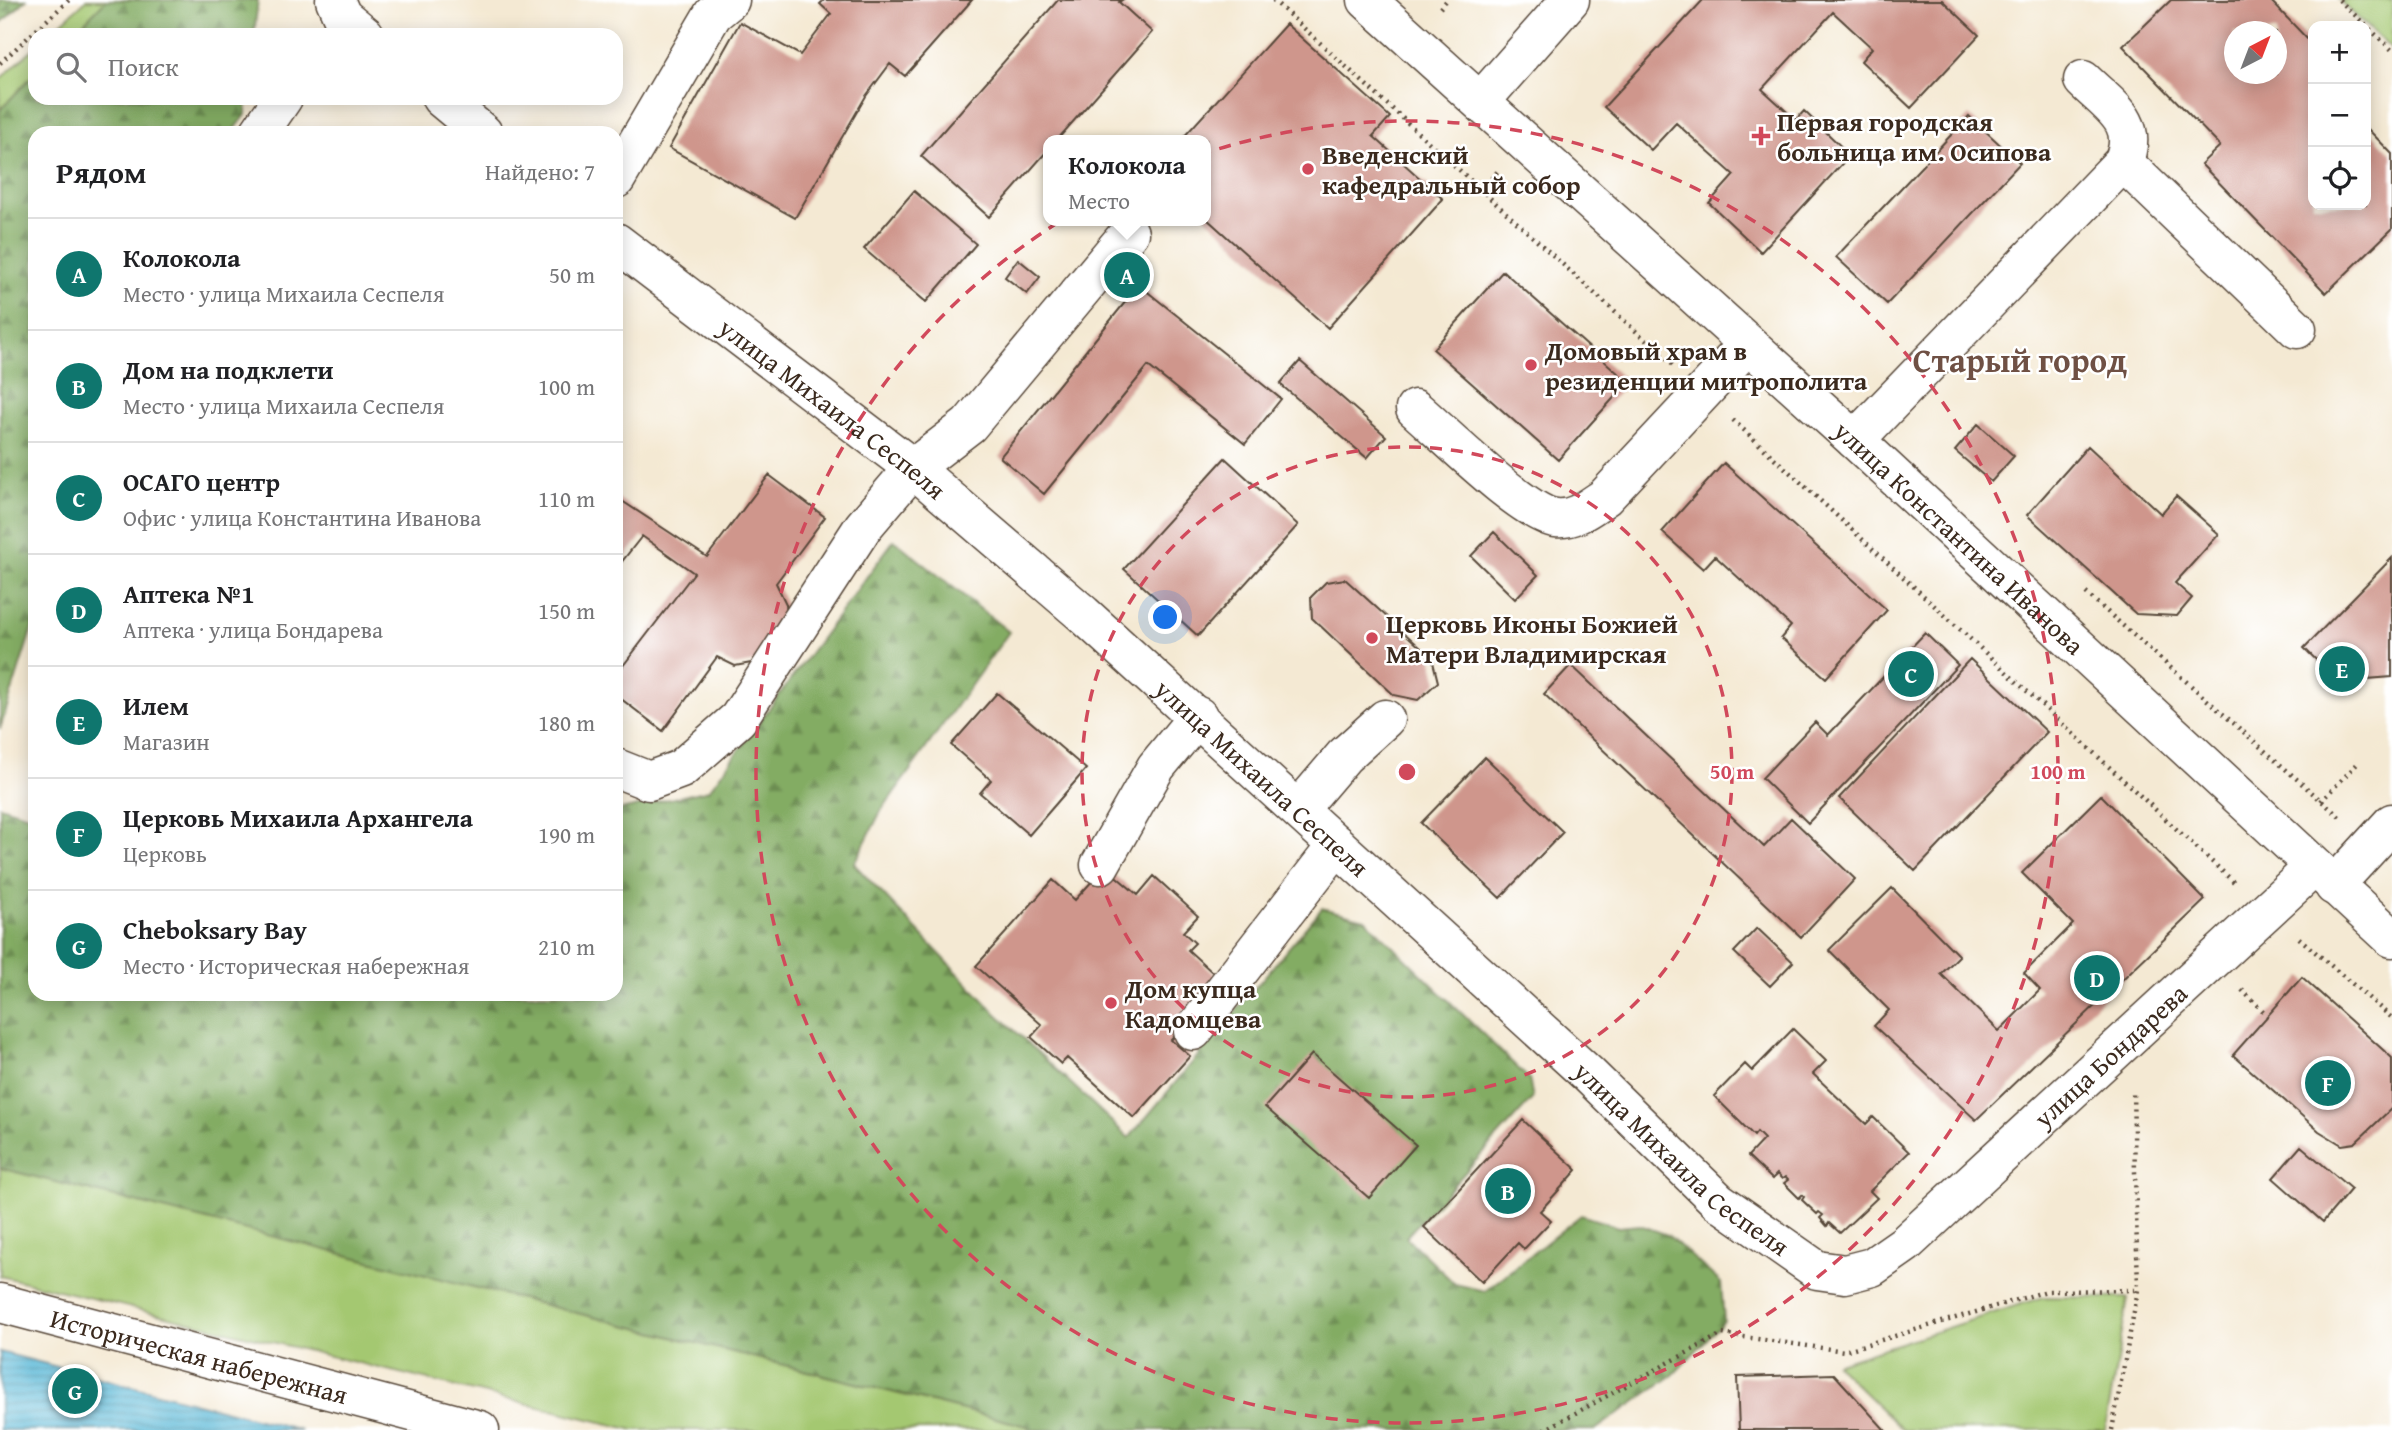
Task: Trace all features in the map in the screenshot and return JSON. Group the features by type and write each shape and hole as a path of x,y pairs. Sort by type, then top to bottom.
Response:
{"street":[{"path":"623,167 713,14 730,0"},
{"name":"улица Константина Иванова","path":"1367,0 1855,440 2392,938"},
{"path":"1482,101 1570,0"},
{"path":"1855,440 2123,162 2131,144 2126,122 2082,80"},
{"path":"264,126 278,105"},
{"path":"449,105 474,126"},
{"path":"2123,162 2297,328"},
{"path":"623,771 649,781 681,769 738,719 863,527 913,468 969,425 1129,233"},
{"name":"улица Михаила Сеспеля","path":"623,247 913,468 1198,716 1588,1074 1718,1201 1817,1270 1845,1274 1872,1267 1905,1244"},
{"path":"1415,409 1529,506 1555,518 1578,515 1605,497 1748,344"},
{"path":"1100,865 1156,767 1198,716"},
{"path":"1299,809 1344,757 1385,719"},
{"name":"улица Бондарева","path":"1905,1244 2131,1032 2253,899 2324,876 2392,823"},
{"path":"1193,1031 1337,845"},
{"name":"Историческая набережная","path":"0,1303 480,1430"}],"path":[{"path":"38,28 69,0"},
{"path":"1273,0 2253,899 2392,1017"},
{"path":"1440,8 1447,0"},
{"path":"2339,0 2392,50"},
{"path":"0,63 28,37"},
{"path":"2321,801 2360,761"},
{"path":"2112,1430 2138,1290 2131,1032"},
{"path":"1544,1430 1722,1334 1844,1351 2047,1291 2138,1290"}],"green space":[{"path":"0,0 26,0 0,24"},
{"path":"86,0 106,0 79,28 56,28"},
{"path":"106,0 258,0 255,28 79,28"},
{"path":"2339,0 2392,0 2392,50 2371,30 2371,21 2361,21"},
{"path":"28,53 28,80 0,110 0,79"},
{"path":"28,80 28,105 247,105 246,115 237,126 28,126 28,641 0,729 0,110"},
{"path":"894,540 1009,632 881,811 854,864 995,1012 1129,1138 1322,908 1365,919 1529,1079 1533,1098 1406,1237 1455,1284 1485,1291 1581,1215 1618,1227 1640,1225 1668,1235 1721,1283 1724,1321 1673,1375 1595,1430 1031,1430 1027,1426 0,1168 0,806 28,815 28,1001 623,1001 623,809 709,790"},
{"path":"0,1168 1027,1426 1031,1430 634,1430 0,1276"},
{"path":"2043,1297 2128,1298 2105,1430 1903,1430 1835,1364"}],"water":[{"path":"0,1352 301,1430 0,1430"}],"building":[{"path":"824,0 972,0 905,76 890,64 866,96 795,218 669,148 740,22 800,55 831,14 820,4"},
{"path":"1058,0 1122,0 1119,2 1152,32 1061,135 1043,135 1043,156 989,217 921,156"},
{"name":"Первая городская больница им. Осипова","path":"1703,0 1942,0 1979,35 1911,108 1861,61 1872,48 1833,12 1762,89 1796,120 1804,111 1850,155 1761,252 1709,203 1734,175 1676,123 1651,150 1604,107"},
{"path":"2171,0 2270,0 2308,40 2308,210 2371,210 2371,132 2392,154 2392,229 2326,293 2201,164 2220,146 2123,46"},
{"name":"Введенский кафедральный собор","path":"1286,24 1390,117 1373,136 1443,199 1328,328 1211,223 1211,135 1186,135"},
{"path":"1969,116 2020,163 1887,304 1836,257"},
{"path":"914,191 976,244 926,302 864,249"},
{"path":"1018,259 1040,277 1027,294 1005,277"},
{"name":"Домовый храм в резиденции митрополита","path":"1503,271 1628,382 1558,460 1433,349"},
{"path":"1139,285 1281,399 1245,444 1148,366 1044,494 1000,457"},
{"path":"1300,361 1386,436 1367,458 1280,384"},
{"path":"1978,424 2014,456 1991,482 1955,451"},
{"path":"2088,446 2161,514 2176,496 2219,534 2175,583 2192,598 2177,616 2136,614 2027,515"},
{"path":"1225,458 1298,525 1198,636 1124,569"},
{"path":"1724,463 1887,610 1826,678 1781,638 1791,626 1715,556 1703,569 1662,532"},
{"path":"769,475 825,517 776,583 786,604 787,620 762,661 735,666 717,657 663,731 623,700 623,666 694,573 642,536 623,560 623,502 707,557"},
{"path":"1494,532 1538,575 1515,599 1471,556"},
{"path":"2392,558 2392,677 2354,680 2346,689 2304,648"},
{"name":"Церковь Иконы Божией Матери Владимирская","path":"1345,579 1432,658 1438,682 1418,700 1394,695 1312,618 1311,597 1326,582"},
{"path":"1925,633 1958,665 1808,823 1762,778 1815,722 1828,735"},
{"path":"1970,659 2047,732 1915,871 1839,798"},
{"path":"1571,665 1764,847 1791,818 1855,879 1801,937 1544,694"},
{"path":"997,693 1086,769 1029,835 980,793 991,780 951,745"},
{"path":"1485,757 1563,832 1500,898 1421,823"},
{"path":"2101,795 2205,900 1976,1120 1874,1026 1889,1010 1829,950 1892,888 1959,956 1941,974 1999,1031 2040,990 2024,973 2073,924 2022,873"},
{"name":"Дом купца Кадомцева","path":"1105,867 1138,895 1154,876 1198,916 1183,932 1195,943 1188,950 1223,982 1171,1040 1190,1056 1134,1118 1067,1058 1061,1064 1031,1037 1042,1025 976,966 1053,880 1075,900"},
{"path":"1757,928 1793,962 1770,986 1734,952"},
{"path":"2302,977 2392,1058 2392,1108 2355,1143 2342,1145 2319,1131 2233,1055"},
{"path":"1793,1029 1826,1061 1813,1074 1866,1124 1873,1117 1909,1152 1870,1191 1877,1198 1840,1233 1829,1223 1827,1226 1820,1218 1823,1215 1819,1212 1817,1214 1802,1200 1802,1195 1799,1198 1784,1183 1788,1180 1785,1177 1782,1179 1777,1174 1772,1179 1748,1156 1764,1139 1757,1132 1754,1136 1714,1096 1745,1064 1752,1071"},
{"path":"1312,1054 1416,1145 1369,1198 1265,1107"},
{"path":"1523,1120 1577,1170 1540,1211 1551,1221 1524,1249 1518,1243 1482,1282 1424,1227"},
{"path":"2301,1146 2351,1189 2323,1222 2273,1178"},
{"path":"1834,1374 1885,1430 1739,1430 1737,1377"}],"place":[{"name":"Первая городская больница им. Осипова","path":"1761,136"},
{"name":"Введенский кафедральный собор","path":"1308,169"},
{"name":"Колокола","path":"1127,275"},
{"name":"Домовый храм в резиденции митрополита","path":"1531,365"},
{"name":"Церковь Иконы Божией Матери Владимирская","path":"1372,638"},
{"name":"Илем","path":"2342,669"},
{"name":"ОСАГО центр","path":"1911,674"},
{"name":"Аптека №1","path":"2097,978"},
{"name":"Дом купца Кадомцева","path":"1111,1003"},
{"name":"Церковь Михаила Архангела","path":"2328,1083"},
{"name":"Дом на подклети","path":"1508,1191"},
{"name":"Cheboksary Bay","path":"75,1391"}],"district":[{"name":"Старый город","path":"2020,360"}]}
